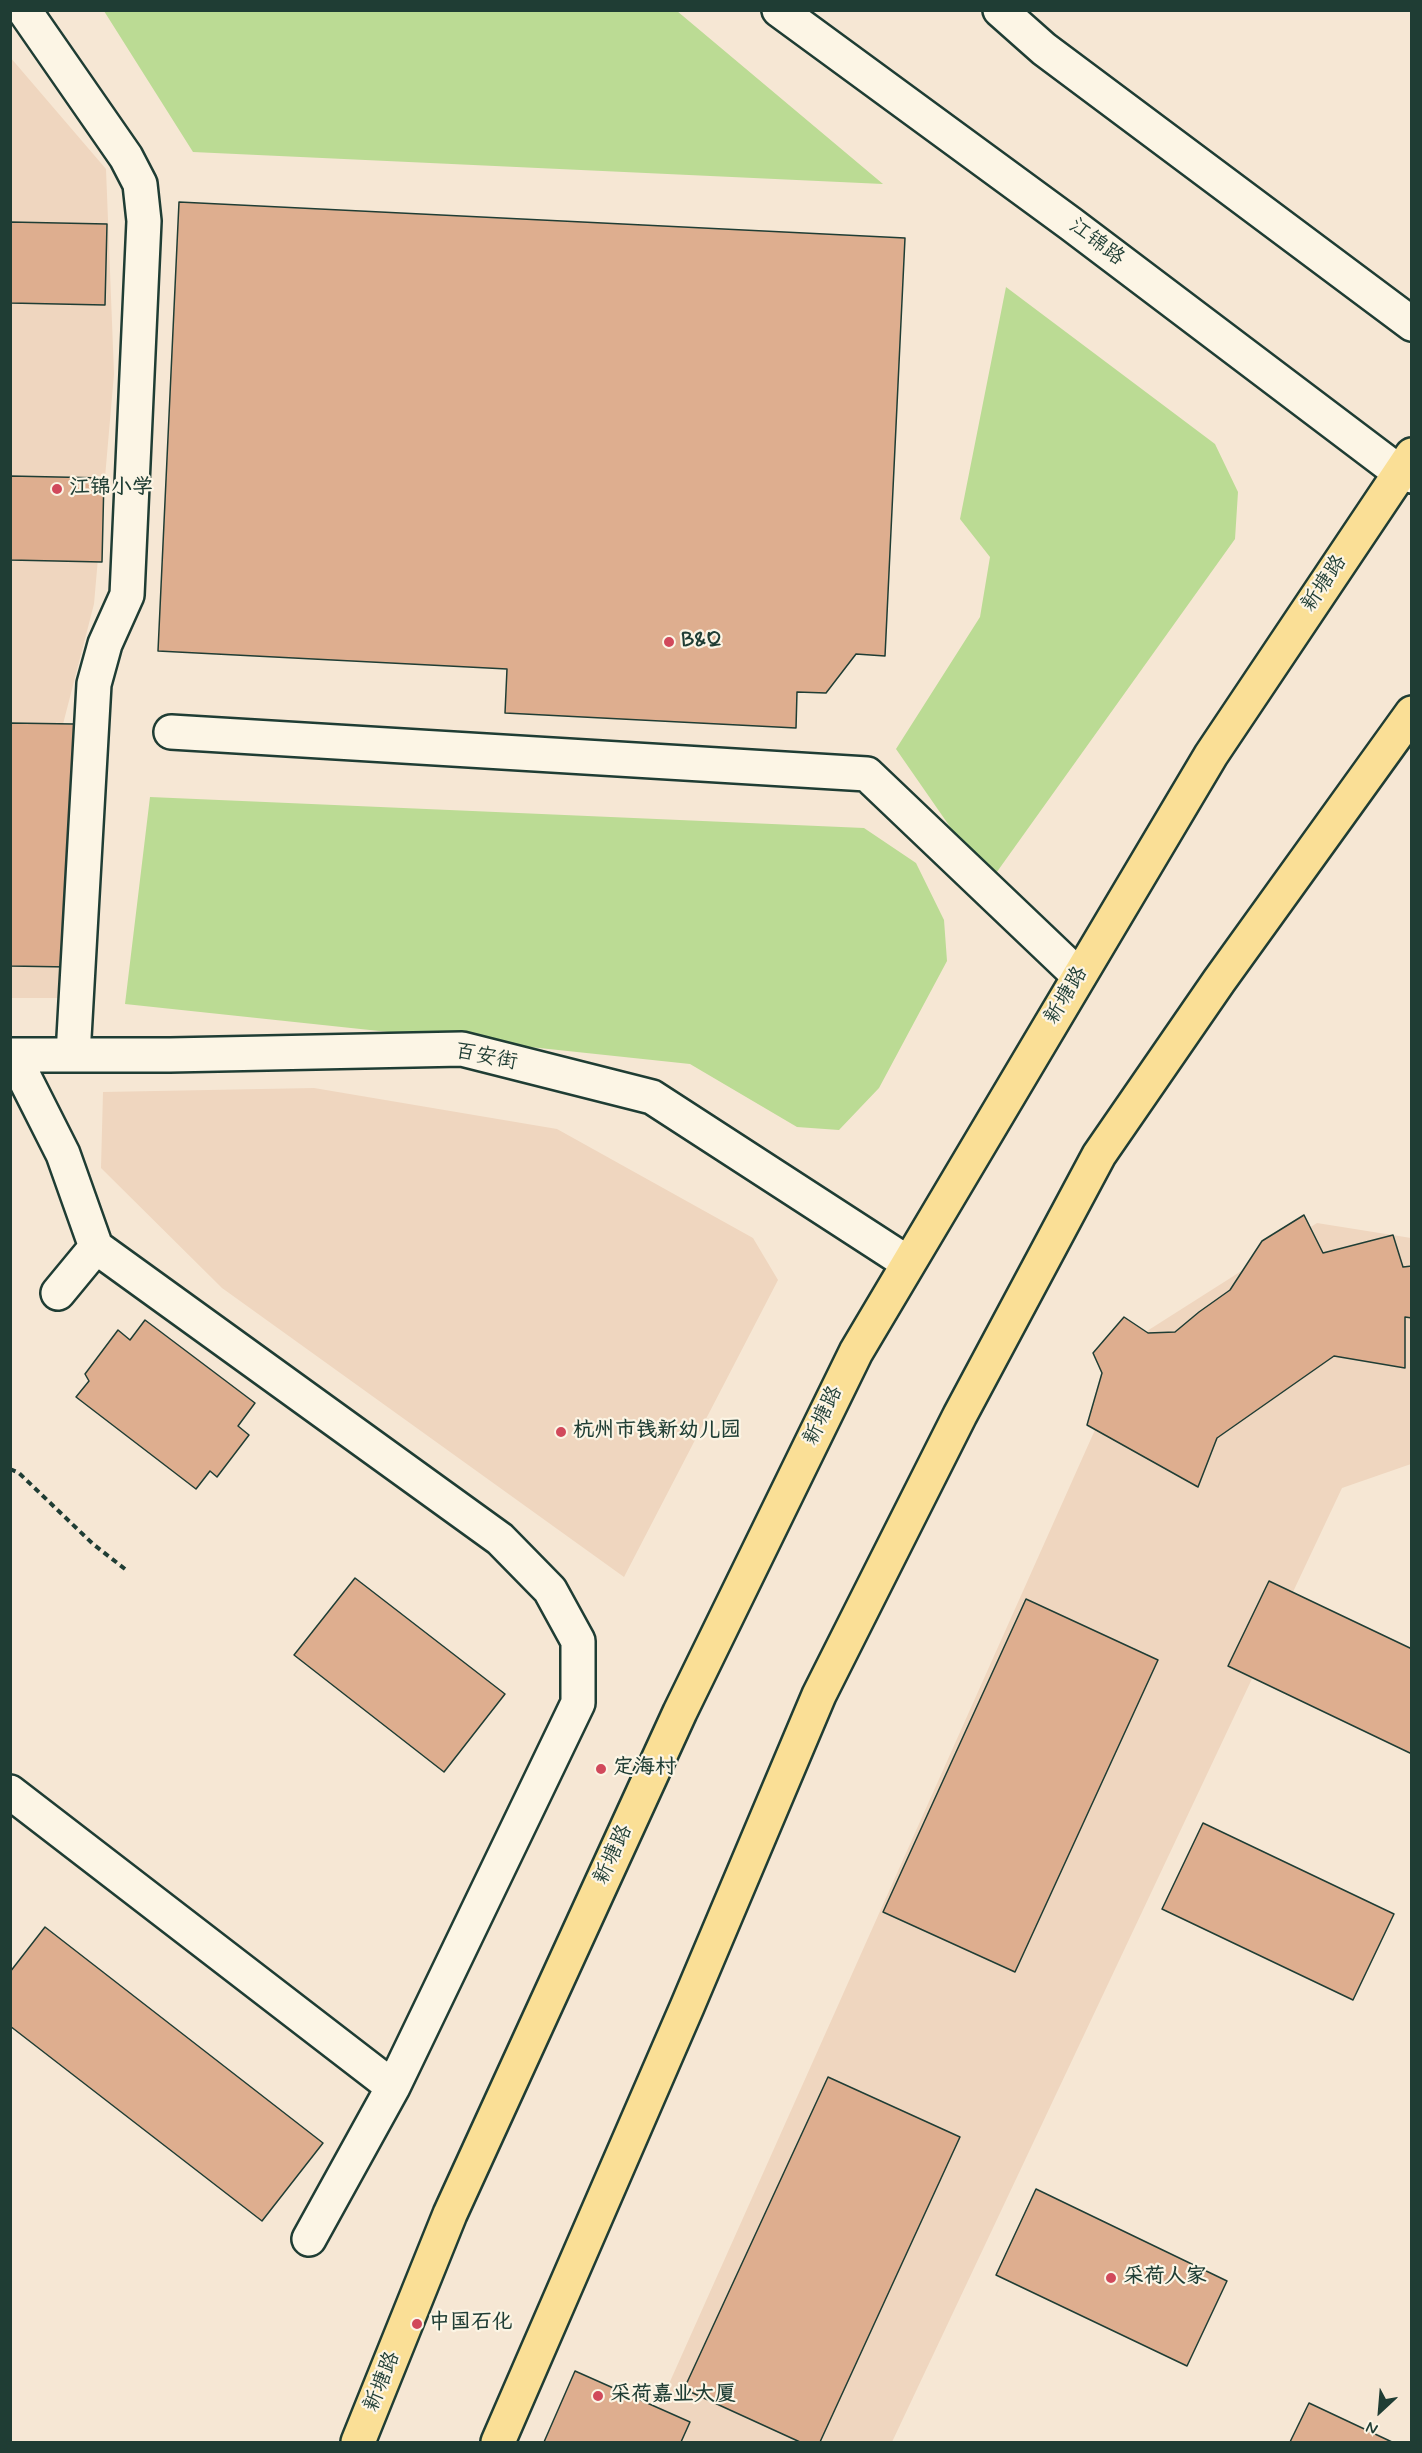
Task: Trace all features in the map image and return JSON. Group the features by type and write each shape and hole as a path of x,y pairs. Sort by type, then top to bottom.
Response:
{"main road":[{"name":"新塘路","path":"358,2442 450,2214 675,1722 856,1352 1210,755 1407,468"},
{"path":"498,2442 687,2007 819,1695 960,1415 1099,1155 1219,981 1412,713"}],"street":[{"path":"24,10 126,157 140,184 144,221 127,595 105,644 94,684 73,1055"},
{"name":"江锦路","path":"779,10 1407,468"},
{"path":"1000,10 1044,49 1412,324"},
{"path":"171,732 867,774 1079,976"},
{"name":"百安街","path":"12,1055 462,1049 652,1097 908,1263"},
{"path":"12,1055 63,1154 96,1247 500,1539 550,1590 578,1641 578,1703 393,2087 309,2239"},
{"path":"58,1293 96,1247"},
{"path":"10,1792 393,2087"}],"path":[{"path":"10,1469 19,1473 93,1544 124,1569"}],"shaded area":[{"name":"江锦小学","path":"10,57 106,169 114,374 94,604 62,728 67,998 11,998"},
{"name":"杭州市钱新幼儿园","path":"314,1088 557,1129 753,1238 778,1280 624,1577 222,1288 101,1168 103,1092"},
{"path":"1317,1223 1411,1238 1411,1464 1342,1488 892,2442 643,2442 1136,1338"}],"green space":[{"path":"104,11 677,11 883,184 193,152"},
{"path":"1006,287 1215,444 1238,492 1235,539 989,883 896,749 980,617 990,557 960,519"},
{"path":"150,797 864,828 916,863 944,920 947,961 879,1088 839,1130 797,1127 690,1064 125,1004"}],"building":[{"path":"179,202 905,238 885,656 856,654 826,693 797,692 796,728 505,713 507,669 158,651"},
{"path":"10,222 107,224 105,305 10,303"},
{"path":"10,476 104,478 102,562 10,560"},
{"path":"10,723 74,724 69,967 10,966"},
{"path":"1304,1215 1323,1253 1393,1235 1403,1267 1412,1266 1412,1318 1405,1317 1405,1368 1334,1356 1217,1438 1198,1487 1087,1425 1102,1373 1093,1353 1124,1317 1148,1333 1175,1332 1230,1290 1262,1241"},
{"path":"145,1320 255,1403 238,1426 249,1435 217,1477 210,1471 196,1489 76,1397 89,1381 85,1374 118,1330 130,1340"},
{"path":"355,1578 505,1694 444,1772 294,1655"},
{"path":"1269,1581 1412,1649 1412,1754 1228,1666"},
{"path":"1026,1599 1158,1660 1015,1972 883,1912"},
{"path":"1203,1823 1394,1914 1353,2000 1162,1909"},
{"path":"45,1927 323,2143 262,2221 10,2026 10,1972"},
{"path":"828,2077 960,2137 820,2442 800,2442 684,2389"},
{"name":"采荷人家","path":"1036,2189 1227,2281 1187,2366 996,2275"},
{"name":"采荷嘉业大厦","path":"575,2371 690,2422 681,2442 544,2442"},
{"path":"1309,2403 1392,2442 1290,2442"}],"place":[{"name":"江锦小学","path":"57,489"},
{"name":"B&Q","path":"669,642"},
{"name":"杭州市钱新幼儿园","path":"561,1432"},
{"name":"定海村","path":"601,1769"},
{"name":"采荷人家","path":"1111,2278"},
{"name":"中国石化","path":"417,2324"},
{"name":"采荷嘉业大厦","path":"598,2396"}]}
